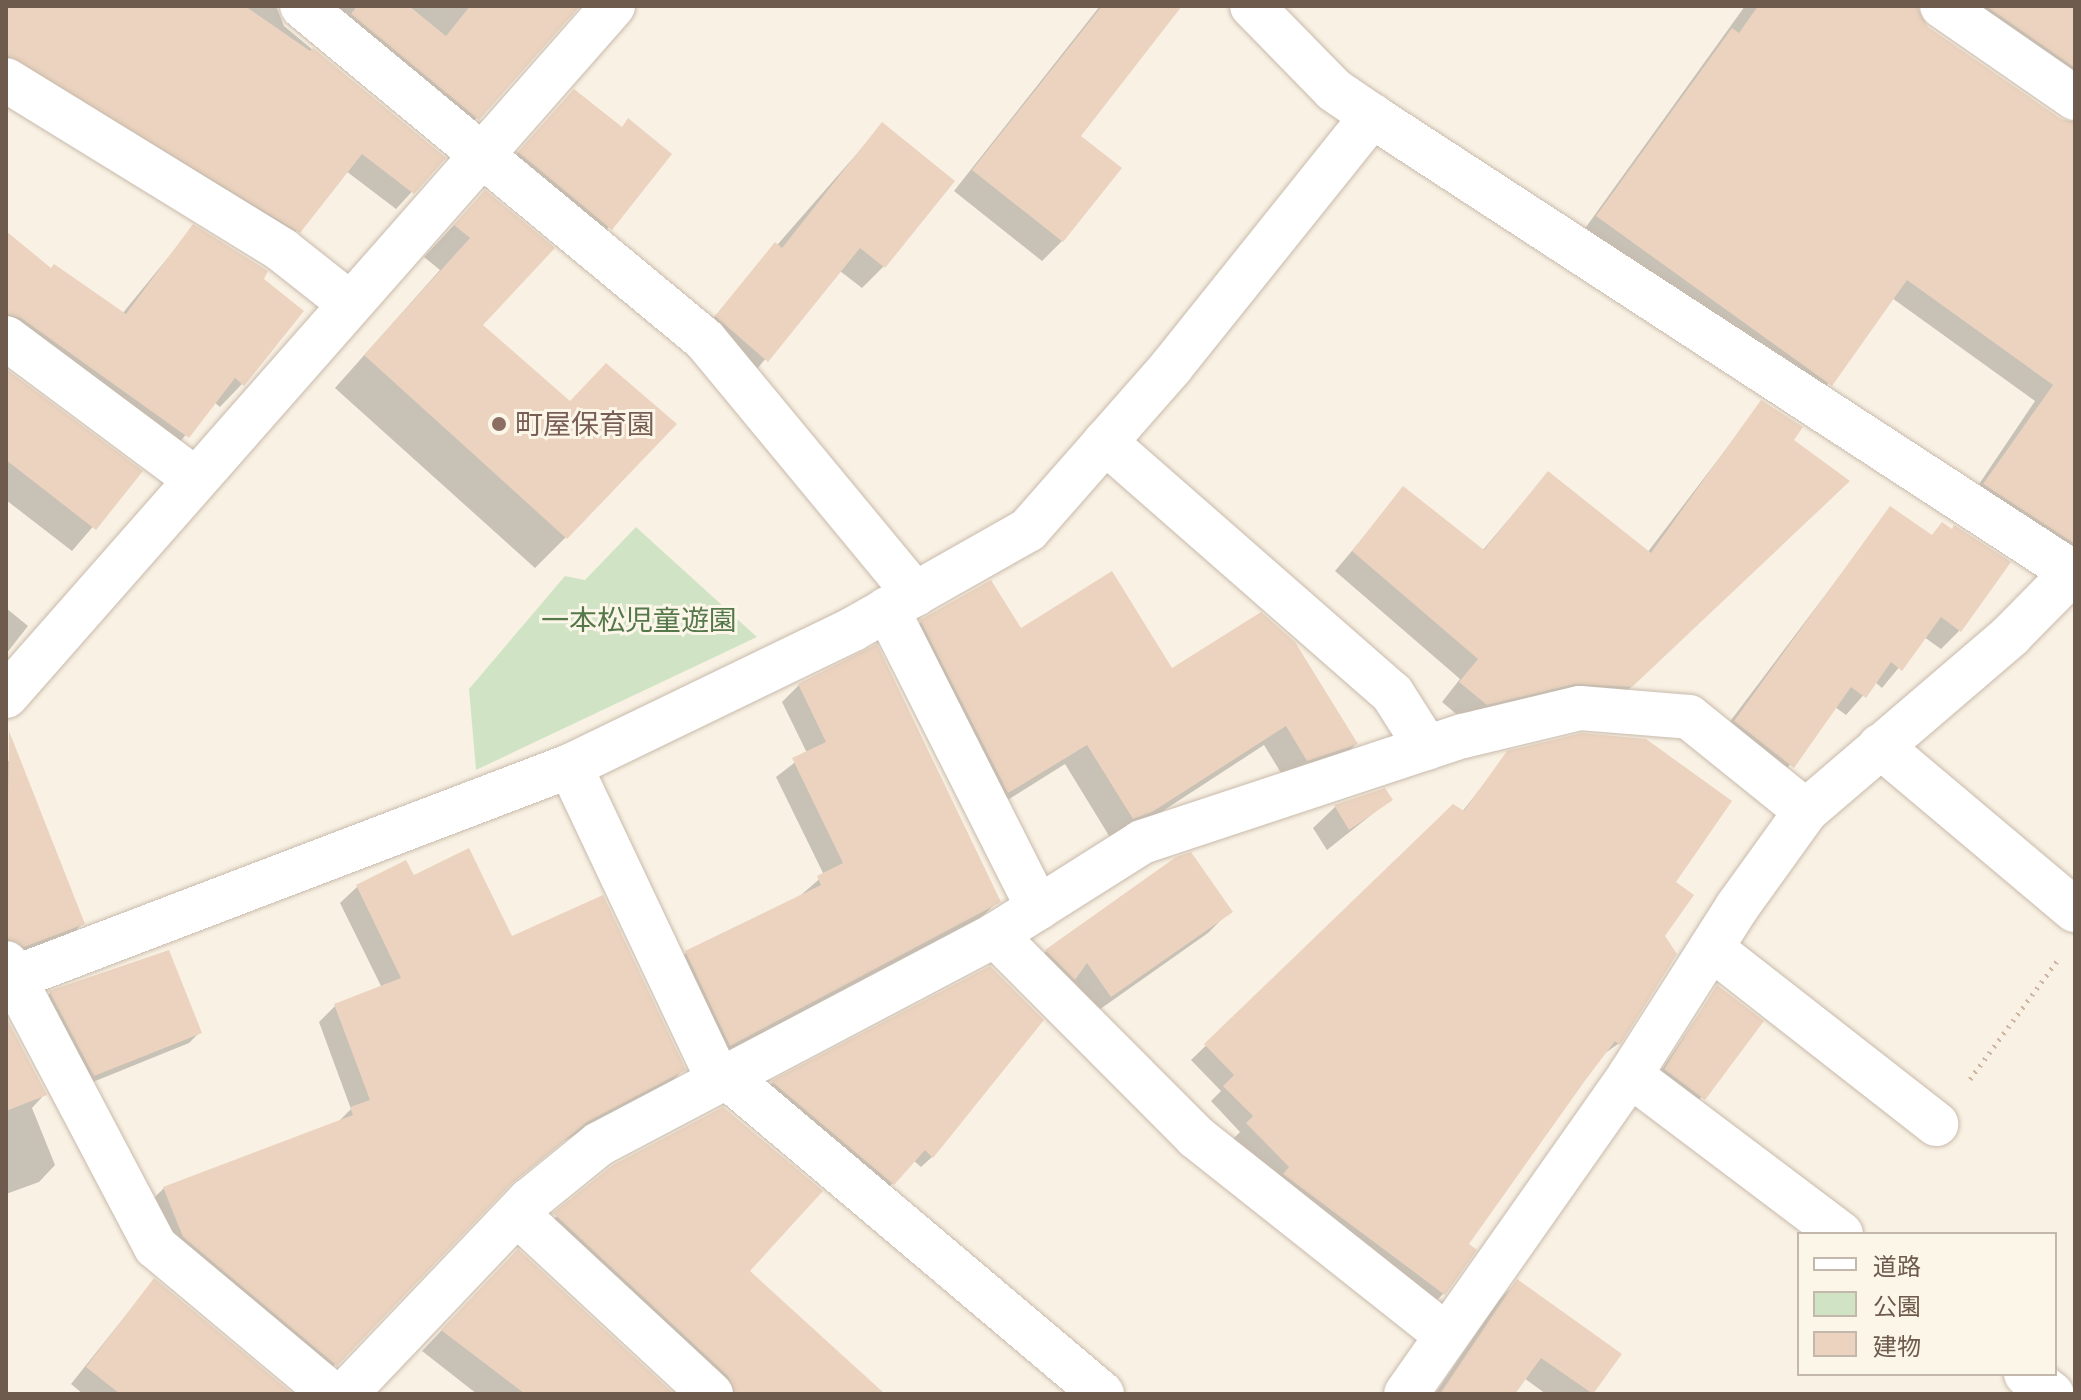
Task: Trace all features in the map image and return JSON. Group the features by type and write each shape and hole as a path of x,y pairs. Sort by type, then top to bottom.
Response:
{"street":[{"path":"302,6 705,340 901,602 1038,908"},
{"path":"6,696 194,478 613,6"},
{"path":"1942,6 2075,98"},
{"path":"1273,15 1334,90 2074,572 2011,635 1806,811 1711,948 1630,1075 1406,1394"},
{"path":"6,80 282,250 349,303"},
{"path":"332,1394 156,1247 9,974 570,766 901,602 1028,530 1105,442 1372,116"},
{"path":"6,338 194,478"},
{"path":"1105,442 1392,693 1427,748"},
{"path":"345,1394 517,1214 599,1144 995,935 1142,842 1427,748 1580,708 1689,717 1806,811"},
{"path":"1880,746 2070,930"},
{"path":"570,766 723,1079 1102,1394"},
{"path":"995,935 1196,1137 1446,1335"},
{"path":"1711,948 1936,1124"},
{"path":"1630,1075 1838,1232"},
{"path":"517,1214 711,1394"},
{"path":"2029,1376 2052,1394"}],"path":[{"path":"1936,1124 2070,930"}],"green space":[{"name":"一本松児童遊園","path":"636,527 757,637 476,770 469,689 565,576 585,580"}],"building":[{"path":"6,6 245,6 310,51 313,48 446,158 414,194 362,154 300,233 6,55"},
{"path":"357,6 409,6 446,36 470,6 580,6 479,120 351,14"},
{"path":"1102,6 1182,6 1081,136 1122,168 1063,242 972,170"},
{"path":"1758,6 1917,6 1928,27 2061,119 2075,123 2075,544 1983,484 2053,385 1907,280 1832,386 1596,216 1732,28 1739,33"},
{"path":"1986,6 2075,6 2075,68"},
{"path":"574,89 622,127 628,118 672,154 612,230 518,152"},
{"path":"882,122 955,181 885,268 860,248 768,362 715,316 775,242 782,248"},
{"path":"485,190 555,248 483,325 570,401 606,363 677,424 567,539 364,355 470,238 454,225"},
{"path":"193,224 268,271 264,279 304,311 244,386 235,378 189,438 21,318 6,314 6,231 51,268 54,264 126,314"},
{"path":"6,369 143,471 96,530 6,460"},
{"path":"1761,400 1803,427 1794,440 1850,481 1632,687 1575,684 1487,705 1459,682 1478,659 1352,551 1403,486 1484,550 1548,471 1651,553"},
{"path":"1890,506 1932,535 1942,522 1952,529 1954,525 2011,562 1961,632 1941,617 1902,671 1891,662 1866,698 1851,687 1794,768 1734,721"},
{"path":"1112,571 1172,668 1261,612 1295,642 1358,744 1307,761 1286,726 1152,812 1133,819 1087,745 1008,793 920,620 991,580 1021,628"},
{"path":"877,644 1001,902 730,1046 685,951 821,885 817,876 843,863 792,758 826,742 798,684"},
{"path":"9,731 85,924 24,947 6,938"},
{"path":"1582,733 1646,739 1732,801 1676,882 1694,895 1665,936 1677,954 1620,1045 1615,1041 1469,1244 1477,1250 1445,1295 1283,1174 1289,1167 1246,1123 1253,1116 1223,1086 1234,1075 1204,1044 1453,804 1464,811 1507,751"},
{"path":"1385,788 1393,800 1349,830 1334,805"},
{"path":"469,848 512,936 603,895 686,1070 587,1122 514,1181 337,1366 183,1237 163,1187 353,1115 350,1107 370,1100 334,1004 401,978 356,885 406,860 414,875"},
{"path":"1191,852 1233,912 1111,997 1087,963 1075,980 1045,950 1176,857"},
{"path":"169,950 202,1033 94,1076 49,991"},
{"path":"990,966 1044,1020 933,1158 925,1150 894,1185 771,1081"},
{"path":"1717,985 1764,1021 1705,1100 1664,1069"},
{"path":"6,1017 47,1095 6,1111"},
{"path":"723,1107 823,1191 750,1271 885,1394 735,1394 728,1376 553,1213 613,1165"},
{"path":"518,1249 674,1394 525,1394 441,1330"},
{"path":"154,1278 293,1394 120,1394 86,1367"},
{"path":"1517,1279 1622,1354 1593,1394 1541,1358 1515,1394 1440,1394"}],"place":[{"name":"町屋保育園","path":"499,424"}]}
